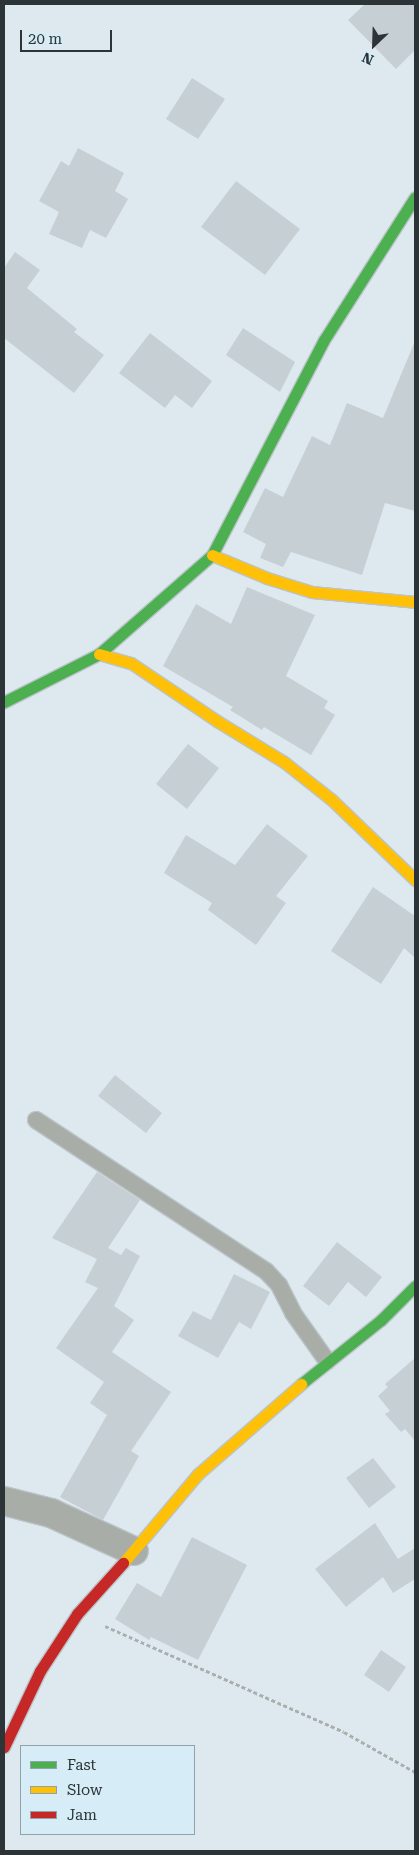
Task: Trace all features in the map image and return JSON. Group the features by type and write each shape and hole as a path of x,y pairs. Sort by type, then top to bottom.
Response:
{"street":[{"path":"4,702 99,654 212,555 324,340 415,197"},
{"path":"212,555 267,578 312,592 415,602"},
{"path":"99,654 132,663 217,721 284,762 332,800 415,880"},
{"path":"4,1747 40,1671 77,1614 134,1551 198,1474 327,1361 381,1320 415,1286"},
{"path":"4,1501 51,1513 134,1551"}],"lane":[{"path":"36,1120 266,1271 279,1285 293,1313 327,1361"}],"path":[{"path":"77,1614 344,1732 415,1772"}],"building":[{"path":"365,4 415,4 415,50 396,69 348,20"},
{"path":"192,78 225,99 198,139 166,119"},
{"path":"78,148 124,173 115,191 128,199 106,238 90,230 82,248 49,234 59,212 39,201 61,161 69,166"},
{"path":"236,181 300,229 265,275 201,227"},
{"path":"15,252 40,270 27,288 77,329 74,332 104,355 74,393 4,338 4,268"},
{"path":"243,328 295,362 280,392 226,355"},
{"path":"150,333 212,381 192,408 175,395 165,408 119,373"},
{"path":"415,341 415,511 385,503 362,575 291,552 283,567 260,558 266,544 243,532 265,488 283,497 312,436 330,445 347,403 383,418"},
{"path":"247,587 315,615 286,676 328,701 324,708 335,715 311,755 264,727 262,730 230,710 233,707 163,666 196,604 231,624"},
{"path":"188,744 219,768 187,809 156,784"},
{"path":"267,824 308,856 276,896 286,903 256,945 208,910 212,903 164,873 186,835 235,865"},
{"path":"373,887 415,916 415,958 404,948 381,984 331,951"},
{"path":"115,1075 162,1113 146,1133 98,1096"},
{"path":"97,1172 140,1200 108,1248 121,1255 126,1248 140,1256 114,1306 134,1320 112,1352 171,1392 131,1451 139,1456 103,1520 60,1497 107,1415 90,1403 104,1382 56,1348 98,1288 85,1282 97,1259 52,1238"},
{"path":"337,1242 382,1277 366,1297 348,1282 329,1306 303,1286"},
{"path":"234,1274 270,1292 251,1329 239,1322 218,1358 178,1336 193,1311 211,1320"},
{"path":"415,1358 415,1441 405,1429 401,1432 385,1414 390,1411 378,1396 388,1387 385,1384"},
{"path":"373,1458 396,1487 369,1508 346,1478"},
{"path":"375,1523 398,1559 415,1548 415,1579 393,1593 383,1577 346,1607 315,1569"},
{"path":"192,1537 247,1565 198,1660 151,1637 149,1640 115,1619 137,1583 161,1597"},
{"path":"381,1650 406,1667 389,1692 364,1675"}],"traffic: fast":[{"path":"4,702 99,654 212,555 324,340 415,197"},
{"path":"301,1384 381,1320 415,1286"}],"traffic: slow":[{"path":"212,555 267,578 312,592 415,602"},
{"path":"99,654 131,663 217,721 284,762 332,800 415,880"},
{"path":"123,1563 198,1474 301,1384"}],"traffic: jam":[{"path":"4,1747 40,1671 77,1614 123,1563"}]}
